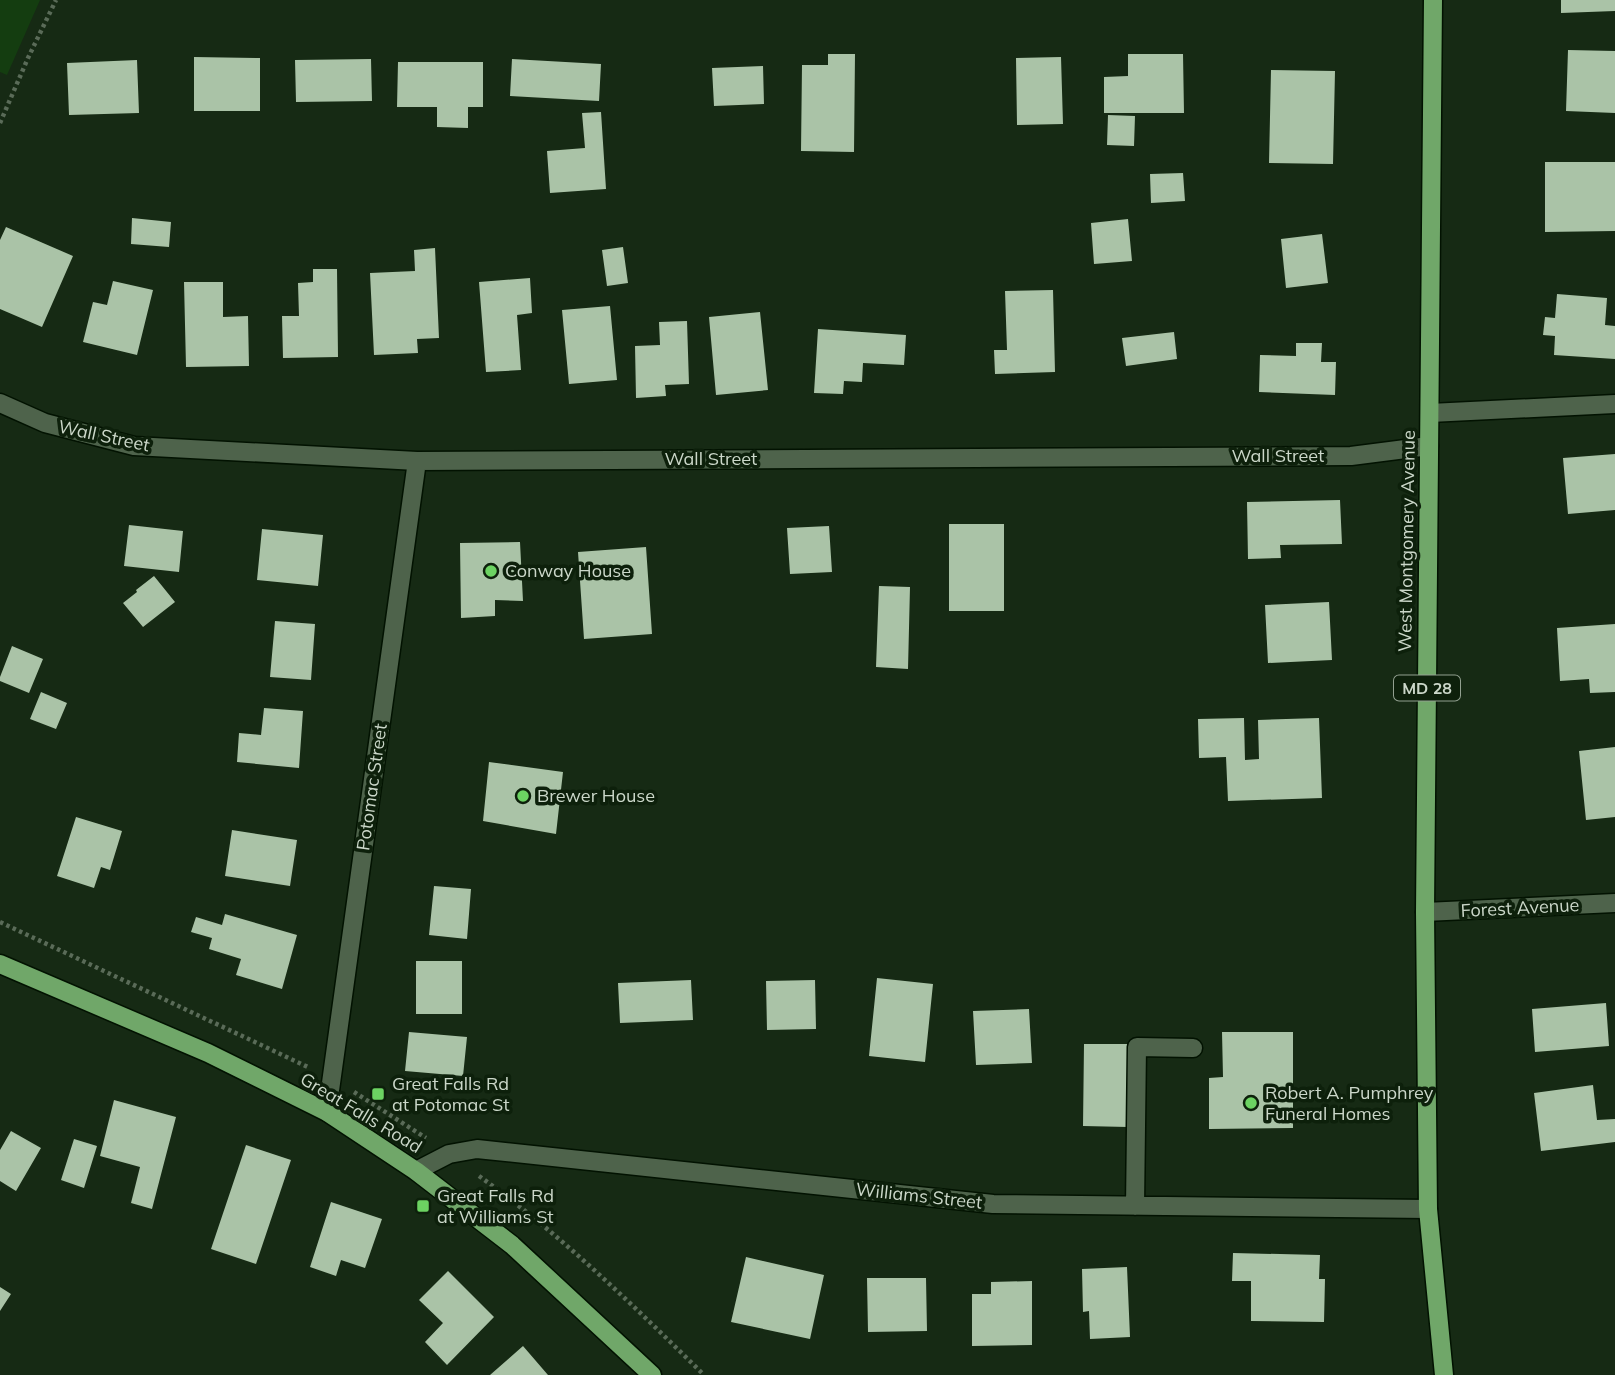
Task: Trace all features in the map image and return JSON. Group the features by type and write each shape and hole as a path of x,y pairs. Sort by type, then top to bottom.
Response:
{"main road":[{"name":"West Montgomery Avenue","path":"1433,0 1425,912 1428,1209 1444,1375"},
{"name":"Great Falls Road","path":"0,964 208,1053 327,1112 416,1171 512,1245 652,1375"}],"street":[{"name":"Wall Street","path":"0,403 46,423 134,446 417,461 1351,456 1429,446"},
{"path":"1430,413 1615,404"},
{"name":"Potomac Street","path":"327,1112 417,461"},
{"name":"Forest Avenue","path":"1425,912 1615,903"},
{"path":"1135,1206 1138,1046 1193,1048"},
{"name":"Williams Street","path":"416,1171 449,1154 477,1149 993,1204 1428,1209"}],"path":[{"path":"0,123 56,0"}],"green space":[{"path":"0,0 40,0 7,75 0,72"}],"building":[{"path":"1561,0 1615,0 1615,11 1561,13"},
{"path":"1568,50 1615,51 1615,113 1566,111"},
{"path":"828,54 855,54 854,152 801,151 802,65 828,65"},
{"path":"1128,54 1183,54 1184,113 1104,113 1104,77 1128,76"},
{"path":"194,57 260,58 260,111 194,111"},
{"path":"1061,57 1063,124 1017,125 1016,58"},
{"path":"371,59 372,101 296,102 295,60"},
{"path":"512,59 601,64 599,101 510,96"},
{"path":"137,60 139,113 69,115 67,63"},
{"path":"398,62 483,62 483,107 468,107 468,128 437,127 437,107 397,107"},
{"path":"763,66 764,104 714,106 712,68"},
{"path":"1271,70 1335,71 1333,164 1269,163"},
{"path":"601,112 606,189 550,193 547,151 585,148 582,113"},
{"path":"1108,115 1135,116 1134,146 1107,145"},
{"path":"1545,162 1615,162 1615,231 1545,232"},
{"path":"1183,173 1185,201 1151,203 1150,174"},
{"path":"132,218 171,222 169,247 131,244"},
{"path":"1128,219 1132,261 1094,264 1091,223"},
{"path":"6,227 73,256 42,327 0,309 0,240"},
{"path":"1322,234 1328,283 1286,288 1281,239"},
{"path":"623,247 628,283 607,286 602,250"},
{"path":"435,248 439,338 417,339 418,353 374,355 370,273 415,271 414,250"},
{"path":"313,269 337,269 338,357 283,358 282,316 299,316 298,283 313,282"},
{"path":"530,278 532,313 517,315 521,370 486,372 479,282"},
{"path":"113,281 153,290 137,355 83,342 93,302 107,305"},
{"path":"184,282 223,282 223,317 248,316 249,366 186,367"},
{"path":"1053,290 1055,372 995,374 994,350 1007,350 1005,291"},
{"path":"1557,294 1607,298 1605,325 1615,326 1615,359 1554,355 1555,336 1543,335 1545,317 1555,318"},
{"path":"610,306 617,380 569,384 562,310"},
{"path":"760,312 768,390 716,395 709,317"},
{"path":"687,321 689,384 665,385 666,396 636,398 635,346 660,345 659,322"},
{"path":"818,329 906,335 904,365 863,363 862,382 844,381 843,394 814,393"},
{"path":"1174,332 1177,359 1126,366 1122,338"},
{"path":"1296,343 1322,343 1321,362 1336,362 1335,395 1259,392 1260,355 1296,356"},
{"path":"1615,454 1615,510 1568,514 1563,458"},
{"path":"1340,500 1342,544 1280,545 1281,558 1248,559 1247,502"},
{"path":"949,524 1004,524 1004,611 949,611"},
{"path":"129,525 183,531 179,572 124,566"},
{"path":"829,526 832,572 790,574 787,528"},
{"path":"262,529 323,535 318,586 257,580"},
{"name":"Conway House","path":"520,542 523,601 495,600 495,616 461,618 460,543"},
{"path":"646,547 652,634 584,639 578,552"},
{"path":"154,576 175,602 143,627 123,603"},
{"path":"879,586 910,587 908,669 876,667"},
{"path":"1329,602 1332,660 1268,663 1265,605"},
{"path":"275,621 315,624 311,680 270,677"},
{"path":"1615,624 1615,692 1590,693 1589,679 1560,681 1557,628"},
{"path":"12,646 43,659 29,693 0,681"},
{"path":"41,692 67,703 56,729 30,719"},
{"path":"264,708 303,711 299,768 237,762 239,733 261,735"},
{"path":"1244,718 1245,760 1259,759 1258,720 1319,718 1322,798 1228,801 1226,757 1199,758 1198,719"},
{"path":"1615,747 1615,817 1586,820 1579,751"},
{"name":"Brewer House","path":"489,762 563,772 556,834 483,821"},
{"path":"76,817 122,831 110,870 101,867 94,888 57,876"},
{"path":"232,830 297,840 290,886 225,876"},
{"path":"434,886 471,889 467,939 429,935"},
{"path":"225,914 297,935 282,989 236,975 241,959 209,949 212,938 191,932 196,917 222,925"},
{"path":"416,961 462,961 462,1014 416,1014"},
{"path":"877,978 933,984 925,1062 869,1056"},
{"path":"691,980 693,1020 620,1023 618,983"},
{"path":"815,980 816,1029 767,1030 766,981"},
{"path":"1606,1003 1609,1046 1535,1052 1532,1009"},
{"path":"1029,1009 1032,1063 976,1065 973,1011"},
{"path":"409,1032 467,1037 463,1076 405,1071"},
{"name":"Robert A. Pumphrey Funeral Homes","path":"1222,1032 1293,1032 1293,1128 1209,1129 1209,1078 1223,1077"},
{"path":"1084,1044 1128,1044 1128,1127 1083,1126"},
{"path":"1593,1085 1597,1120 1615,1119 1615,1142 1541,1151 1534,1093"},
{"path":"114,1100 176,1117 152,1209 131,1203 140,1167 100,1156"},
{"path":"11,1131 41,1148 16,1191 0,1181 0,1150"},
{"path":"74,1139 97,1146 84,1188 61,1180"},
{"path":"246,1145 291,1160 256,1264 211,1249"},
{"path":"331,1202 382,1219 365,1268 341,1260 336,1276 310,1267"},
{"path":"1233,1253 1320,1255 1319,1279 1325,1279 1324,1322 1251,1321 1251,1281 1232,1281"},
{"path":"746,1257 824,1275 810,1339 731,1322"},
{"path":"1127,1267 1130,1337 1090,1339 1089,1311 1083,1312 1082,1269"},
{"path":"448,1271 494,1317 447,1365 425,1342 443,1323 419,1300"},
{"path":"867,1278 926,1278 927,1331 868,1332"},
{"path":"1032,1281 1032,1345 972,1346 972,1294 991,1294 991,1282"},
{"path":"0,1287 11,1294 0,1311"},
{"path":"523,1346 548,1375 490,1375"}],"place":[{"name":"Conway House","path":"491,571"},
{"name":"Brewer House","path":"523,796"},
{"name":"Great Falls Rd at Potomac St","path":"378,1094"},
{"name":"Robert A. Pumphrey Funeral Homes","path":"1251,1103"},
{"name":"Great Falls Rd at Williams St","path":"423,1206"}]}
